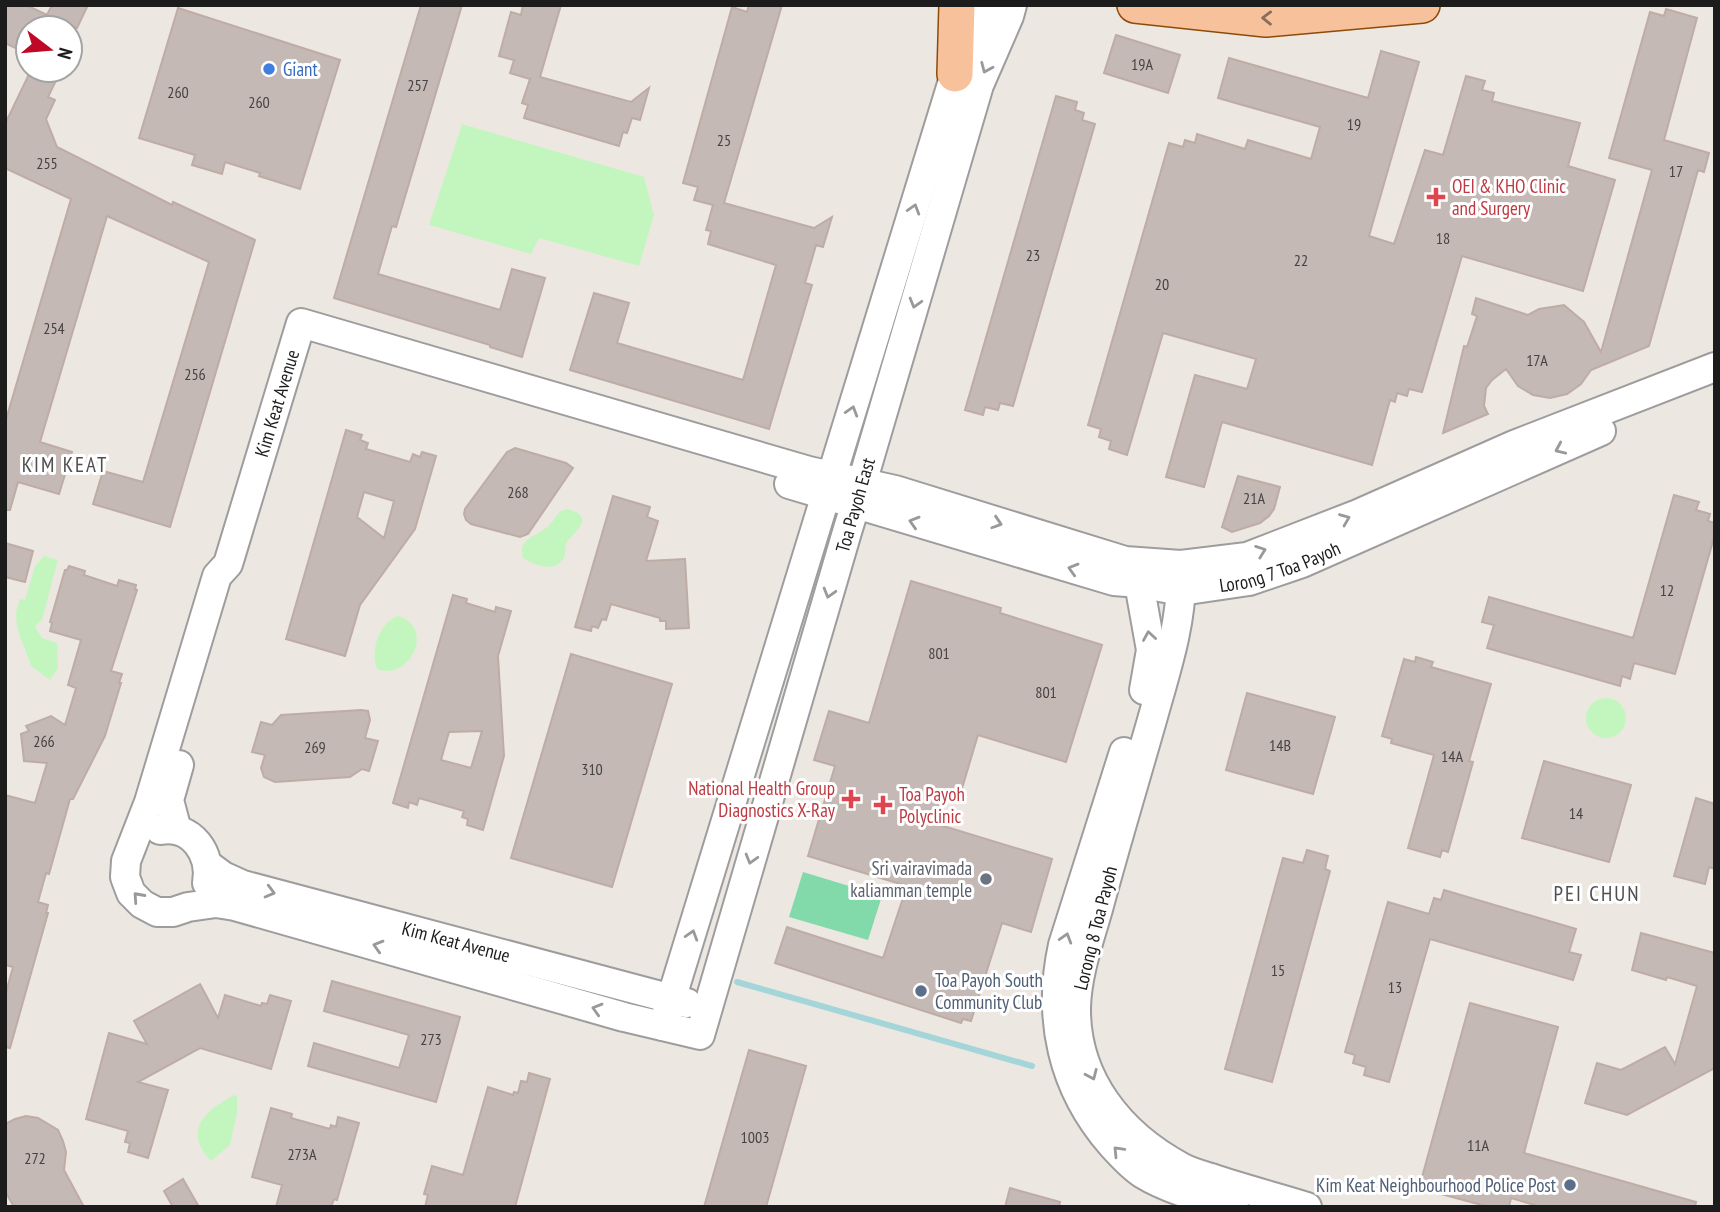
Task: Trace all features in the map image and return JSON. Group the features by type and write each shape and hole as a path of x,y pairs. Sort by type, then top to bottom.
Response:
{"main road":[{"path":"955,74 957,5"},
{"path":"1135,5 1266,19 1422,5"}],"street":[{"name":"Toa Payoh East","path":"667,1013 955,74 989,5"},
{"name":"Toa Payoh East","path":"707,1008 979,85 1012,5"},
{"name":"Toa Payoh East","path":"298,331 830,486"},
{"name":"Kim Keat Avenue","path":"298,331 228,564 217,576 133,846 126,861 125,877 131,892 142,904 157,912 173,912 216,903 235,906 624,1017 707,1008"},
{"name":"Lorong 7 Toa Payoh","path":"830,486 859,493 1114,581 1139,583 1181,578 1310,534 1514,446 1715,366"},
{"name":"Lorong 7 Toa Payoh","path":"859,493 895,490 1181,578 1221,586 1249,581 1302,563 1612,426 1715,388"},
{"name":"Kim Keat Avenue","path":"228,564 233,581 169,800 177,830 192,837 203,849 208,865 223,876 243,885 667,1013"},
{"name":"Lorong 8 Toa Payoh","path":"1181,578 1171,656 1080,974 1076,1009 1080,1042 1089,1070 1105,1102 1118,1121 1144,1144 1183,1168 1307,1207"},
{"name":"Lorong 8 Toa Payoh","path":"1139,583 1151,650 1149,673 1063,945 1056,975 1056,1005 1062,1050 1072,1083 1097,1127 1120,1154 1141,1173 1172,1189 1234,1207"},
{"path":"1171,656 1205,604 1221,586"},
{"path":"133,846 153,831 177,830"},
{"path":"188,907 200,896 208,881 208,865"}],"green space":[{"path":"462,124 644,177 654,215 639,266 539,238 531,254 429,225"},
{"path":"568,509 576,512 582,520 567,542 564,557 559,563 549,567 523,558 525,542"},
{"path":"44,556 58,560 42,620 35,626 42,638 57,643 58,668 50,680 31,666 17,628 16,612 20,599 25,600 35,566"},
{"path":"398,616 409,622 415,631 417,641 414,652 400,668 389,671 377,669 375,654 378,638 386,625"},
{"path":"1606,698 1620,704 1626,718 1620,732 1606,738 1592,732 1586,718 1592,704"},
{"path":"803,872 882,896 868,940 789,917"},
{"path":"234,1095 237,1096 237,1113 230,1145 211,1161 198,1140 201,1122 214,1108"}],"building":[{"path":"5,5 26,5 45,14 14,14 14,47 5,43"},
{"path":"52,5 88,5 84,14 48,14"},
{"path":"421,5 462,5 396,227 392,226 378,274 500,310 512,269 545,278 522,357 334,298"},
{"path":"523,5 561,5 540,77 631,102 649,88 640,120 632,118 627,133 623,132 619,146 524,118 528,105 522,103 530,79 510,73 514,60 499,56 511,12 521,15"},
{"path":"749,5 782,5 724,203 814,228 832,217 823,247 816,245 805,283 812,285 769,429 570,370 594,293 629,303 617,343 743,380 776,265 708,244 711,231 706,230 713,205 694,200 698,187 683,183 732,7 747,12"},
{"path":"178,8 340,60 300,189 225,162 222,174 192,165 195,155 139,138"},
{"path":"1666,9 1697,18 1664,140 1709,153 1704,172 1698,170 1649,346 1591,370 1581,384 1567,394 1550,398 1533,395 1518,386 1506,369 1486,388 1484,406 1488,414 1443,433 1464,346 1467,347 1477,316 1472,314 1476,298 1528,315 1539,309 1564,305 1584,322 1601,352 1652,170 1609,158 1650,12 1664,16"},
{"path":"1116,35 1180,55 1168,93 1104,73"},
{"path":"1381,51 1419,62 1369,236 1394,244 1425,150 1443,155 1466,76 1485,81 1482,90 1494,93 1492,101 1580,123 1568,166 1615,180 1583,291 1462,256 1422,392 1409,389 1407,396 1397,393 1395,402 1390,400 1372,465 1222,422 1204,487 1166,477 1195,375 1247,389 1256,359 1163,333 1127,455 1109,449 1111,441 1099,437 1101,429 1088,425 1169,143 1183,147 1185,140 1195,143 1197,134 1245,149 1248,140 1311,159 1320,127 1218,98 1229,58 1368,98"},
{"path":"24,84 54,84 48,97 55,100 46,119 57,147 172,205 173,202 255,240 170,527 93,504 103,471 143,482 209,262 107,216 40,442 72,452 59,494 18,482 10,510 5,510 5,423 71,199 5,168 5,124"},
{"path":"1056,96 1077,102 1075,110 1084,113 1082,120 1095,124 1013,406 1000,403 998,410 985,407 983,415 965,410"},
{"path":"346,430 362,435 360,440 368,443 366,449 410,462 413,454 420,457 422,452 436,456 415,529 360,605 345,656 286,639","holes":["364,492 394,501 384,538 357,517"]},
{"path":"515,448 566,463 573,468 528,534 520,537 471,524 464,514 507,452"},
{"path":"1238,476 1280,487 1274,509 1269,516 1260,523 1232,532 1222,527"},
{"path":"1674,495 1699,502 1696,510 1710,514 1708,521 1715,523 1715,534 1675,674 1634,663 1630,679 1622,676 1620,686 1487,648 1494,625 1482,622 1489,597 1633,638"},
{"path":"613,496 650,507 647,517 658,521 646,561 685,559 689,628 666,629 666,621 660,621 660,618 611,604 606,620 602,619 598,628 592,626 591,631 575,627"},
{"path":"5,543 33,551 25,582 5,577"},
{"path":"69,566 85,571 84,575 117,586 119,580 136,585 137,590 111,671 122,674 105,736 73,799 70,799 49,874 46,873 38,902 48,905 48,913 10,1048 5,1047 5,996 13,967 5,965 5,795 35,803 47,763 24,761 21,734 29,731 26,726 51,716 65,725 76,688 68,685 81,640 50,631 50,622 65,570"},
{"path":"911,581 1001,608 1000,613 1102,645 1066,762 978,735 960,795 917,818 1052,859 1031,932 1002,923 971,1021 963,1019 961,1023 775,963 787,927 883,958 907,886 808,856 835,766 814,760 829,711 869,723"},
{"path":"453,595 467,599 466,603 495,612 496,607 511,611 498,656 504,756 483,830 467,825 468,819 462,817 464,811 419,798 417,805 409,802 408,808 393,803","holes":["482,731 471,768 441,760 449,732"]},
{"path":"571,654 672,684 612,887 511,858"},
{"path":"1416,657 1433,662 1431,667 1491,684 1469,761 1473,762 1448,852 1442,850 1440,857 1408,848 1434,755 1391,743 1392,739 1382,736 1404,659 1415,662"},
{"path":"1247,693 1335,717 1313,794 1226,770"},
{"path":"368,711 370,720 365,738 378,741 369,771 362,769 350,777 275,782 264,777 261,768 265,755 252,752 261,722 272,725 281,715"},
{"path":"1544,761 1631,785 1609,862 1522,838"},
{"path":"1696,798 1715,804 1715,869 1709,867 1705,884 1674,876"},
{"path":"1307,850 1328,856 1325,869 1330,871 1272,1082 1225,1069 1283,858 1303,863"},
{"path":"1444,890 1576,929 1569,952 1581,955 1573,980 1430,939 1389,1082 1364,1075 1366,1067 1353,1063 1355,1055 1345,1052 1388,902 1429,914 1434,898 1441,900"},
{"path":"1641,933 1715,953 1715,1068 1627,1115 1585,1103 1597,1063 1621,1070 1665,1047 1675,1064 1697,986 1632,970"},
{"path":"332,981 460,1017 436,1102 308,1066 314,1043 399,1068 409,1035 324,1011"},
{"path":"200,984 218,1018 225,995 261,1006 262,1003 267,1004 270,995 291,1001 271,1069 200,1048 138,1082 168,1090 148,1158 128,1152 130,1143 125,1142 128,1131 86,1119 109,1033 147,1044 134,1021"},
{"path":"1470,1003 1558,1027 1524,1153 1696,1202 1695,1207 1541,1207 1511,1198 1509,1207 1489,1207 1419,1188"},
{"path":"749,1050 806,1066 766,1207 704,1207"},
{"path":"529,1073 550,1079 515,1207 425,1207 428,1195 424,1194 432,1166 463,1175 488,1087 513,1095 514,1092 518,1093 521,1081 527,1082"},
{"path":"271,1108 292,1114 291,1118 330,1129 331,1125 336,1127 338,1117 359,1123 337,1200 334,1199 331,1207 276,1207 282,1185 252,1177"},
{"path":"26,1116 38,1118 58,1130 66,1152 64,1170 84,1207 14,1207 5,1191 5,1124"},
{"path":"183,1179 199,1207 173,1207 164,1191"},
{"path":"1010,1188 1060,1202 1059,1207 1005,1207"}],"waterway":[{"path":"737,982 1032,1066"}],"place":[{"name":"Giant","path":"269,69"},
{"name":"OEI & KHO Clinic and Surgery","path":"1436,197"},
{"name":"National Health Group Diagnostics X-Ray","path":"851,799"},
{"name":"Toa Payoh Polyclinic","path":"883,805"},
{"name":"Sri vairavimada kaliamman temple","path":"986,879"},
{"name":"Toa Payoh South Community Club","path":"921,991"},
{"name":"Kim Keat Neighbourhood Police Post","path":"1570,1185"}],"district":[{"name":"KIM KEAT","path":"65,464"},
{"name":"PEI CHUN","path":"1597,893"}]}
